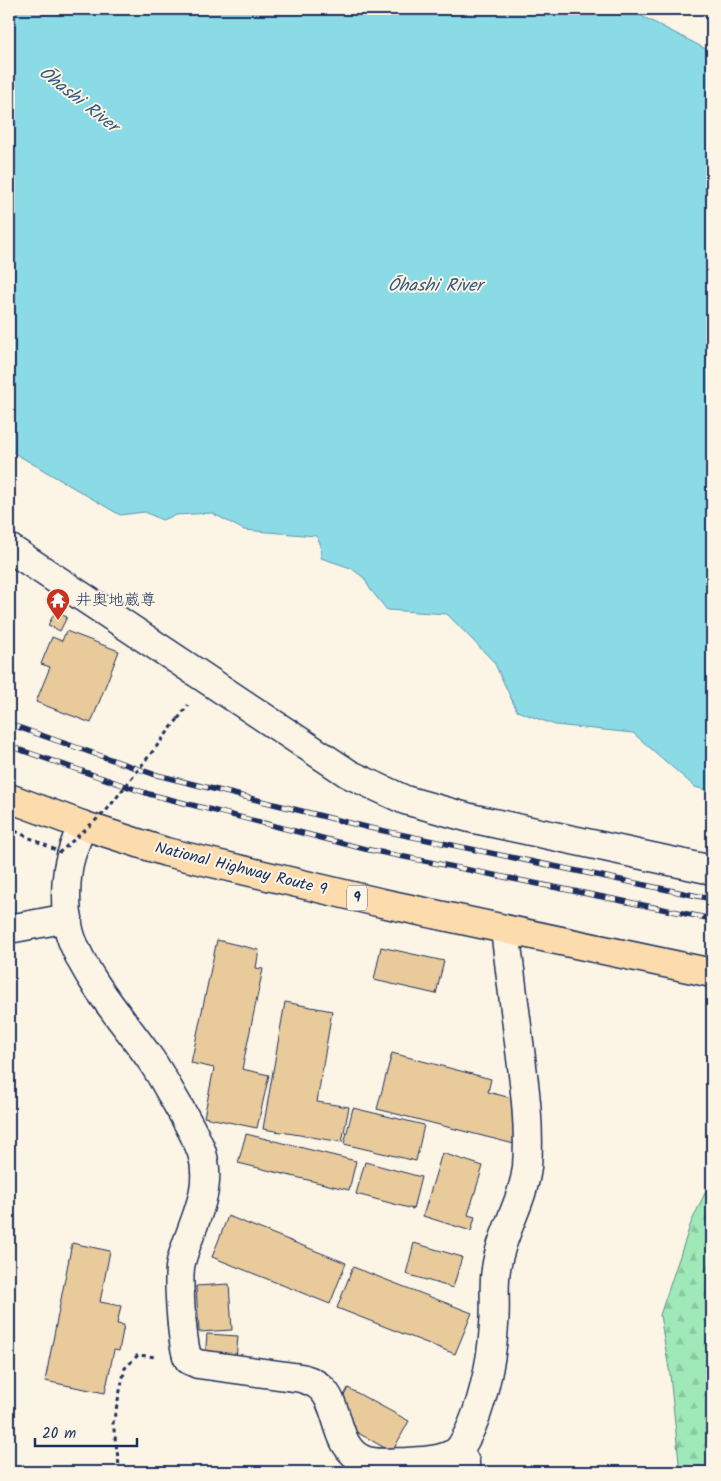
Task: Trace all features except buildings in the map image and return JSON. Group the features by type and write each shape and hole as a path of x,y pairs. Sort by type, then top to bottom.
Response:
{"highway":[{"name":"National Highway Route 9","path":"9,798 82,826 175,854 382,904 712,973"}],"street":[{"path":"9,548 349,774 405,800 470,818 712,870"},
{"path":"82,826 68,868 68,918 72,938 81,960 102,993 152,1062 190,1127 202,1153 204,1170 203,1195 199,1212 180,1264 185,1351 189,1360 198,1364 301,1378 313,1382 323,1389 329,1399 343,1438 363,1460 379,1463 436,1461 448,1457 461,1462 466,1439 473,1424 490,1366 496,1268 500,1251 522,1193 527,1168 528,1111 505,930"},
{"path":"9,929 68,918"}],"path":[{"path":"15,831 60,852 106,811 178,718"},
{"path":"120,1472 113,1423 125,1368 138,1355 189,1360"}],"green space":[{"path":"712,1178 712,1472 680,1472 670,1375 660,1315 691,1223"}],"water":[{"name":"Ōhashi River","path":"9,9 628,9 712,52 712,792 695,787 633,733 555,725 517,711 494,662 447,614 387,610 370,589 364,578 351,568 321,558 320,543 316,536 244,530 212,513 176,515 162,520 145,512 120,515 9,450"}],"railway":[{"path":"9,724 153,774 370,828 712,899"},
{"path":"9,746 149,794 365,849 712,919"}],"place":[{"name":"井奥地蔵尊","path":"58,621"}]}
